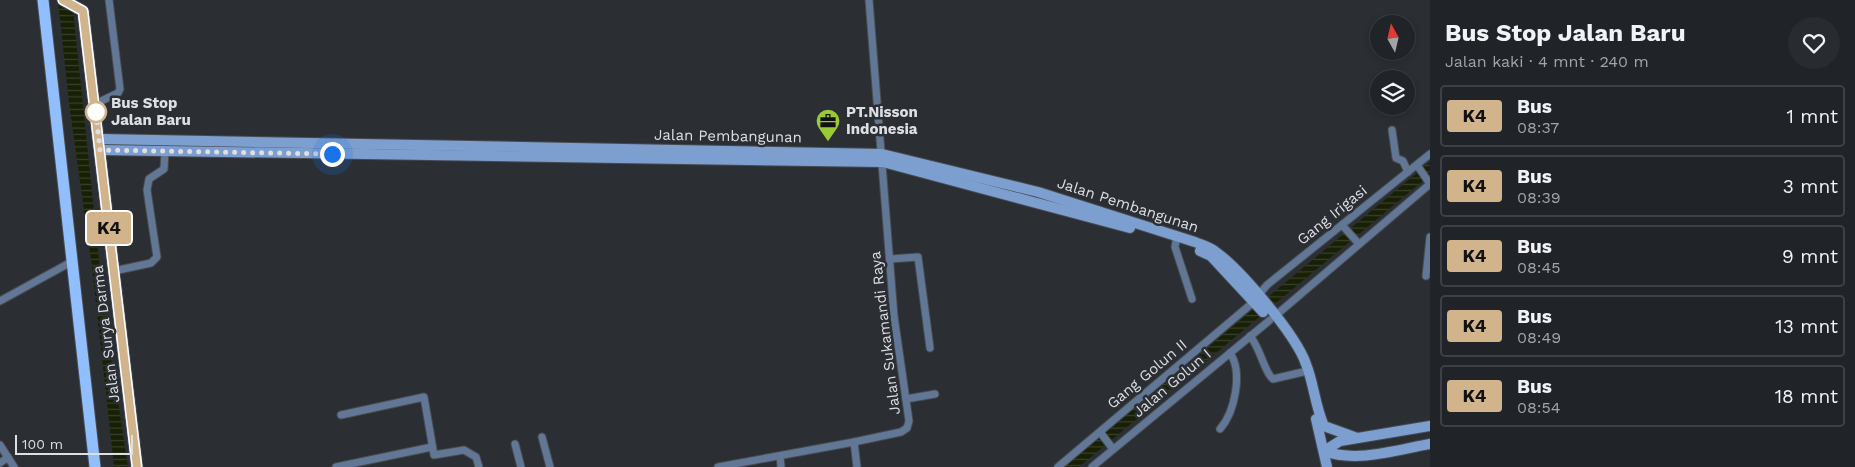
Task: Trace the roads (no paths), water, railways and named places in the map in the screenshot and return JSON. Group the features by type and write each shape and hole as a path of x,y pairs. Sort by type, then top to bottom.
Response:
{"main road":[{"name":"Jalan Surya Darma","path":"46,2 95,466"},
{"name":"Jalan Surya Darma","path":"75,4 95,104 137,467"},
{"name":"Jalan Pembangunan","path":"100,144 882,158 1038,192 1195,242 1215,251 1231,265 1256,299 1297,345 1306,363 1317,410 1324,426 1357,438"},
{"name":"Jalan Pembangunan","path":"100,144 165,151 882,158 1176,241 1210,256 1256,299"},
{"name":"Jalan Pembangunan","path":"1271,317 1294,350 1303,372 1327,467"},
{"path":"1324,452 1340,441 1430,426"},
{"path":"1324,452 1337,456 1352,457 1430,444"},
{"path":"1341,467 1352,457"}],"street":[{"path":"95,104 118,93 120,88 110,0"},
{"name":"Jalan Sukamandi Raya","path":"854,442 900,432 908,428 909,421 894,316 869,0"},
{"path":"1392,130 1396,158 1402,161 1408,172"},
{"path":"114,271 150,263 157,256 147,190 149,179 164,169 165,151"},
{"name":"Gang Irigasi","path":"1256,299 1345,227 1408,172 1418,167 1430,154"},
{"path":"1418,167 1429,183"},
{"name":"Jalan Golun I","path":"1092,467 1112,447 1230,353 1357,242 1429,183"},
{"path":"1345,227 1357,242"},
{"path":"1426,276 1430,237"},
{"path":"1176,241 1175,247 1192,299"},
{"path":"890,259 918,257 930,348"},
{"path":"0,301 73,261"},
{"name":"Gang Golun II","path":"1058,467 1256,299"},
{"path":"1250,336 1258,345 1268,375 1274,378 1303,372"},
{"path":"1220,429 1229,419 1234,401 1236,362 1230,353"},
{"path":"906,399 935,394"},
{"path":"341,415 424,398 435,455 464,450 476,457 478,467"},
{"path":"1100,433 1112,447"},
{"path":"542,437 550,467"},
{"path":"718,467 854,442 857,467"},
{"path":"0,444 14,467"},
{"path":"515,444 521,467"},
{"path":"336,467 432,447"},
{"path":"780,456 781,467"},
{"path":"0,463 8,457"}],"place":[{"name":"Bus Stop Jalan Baru","path":"96,112"},
{"name":"PT.Nisson Indonesia","path":"828,142"}]}
